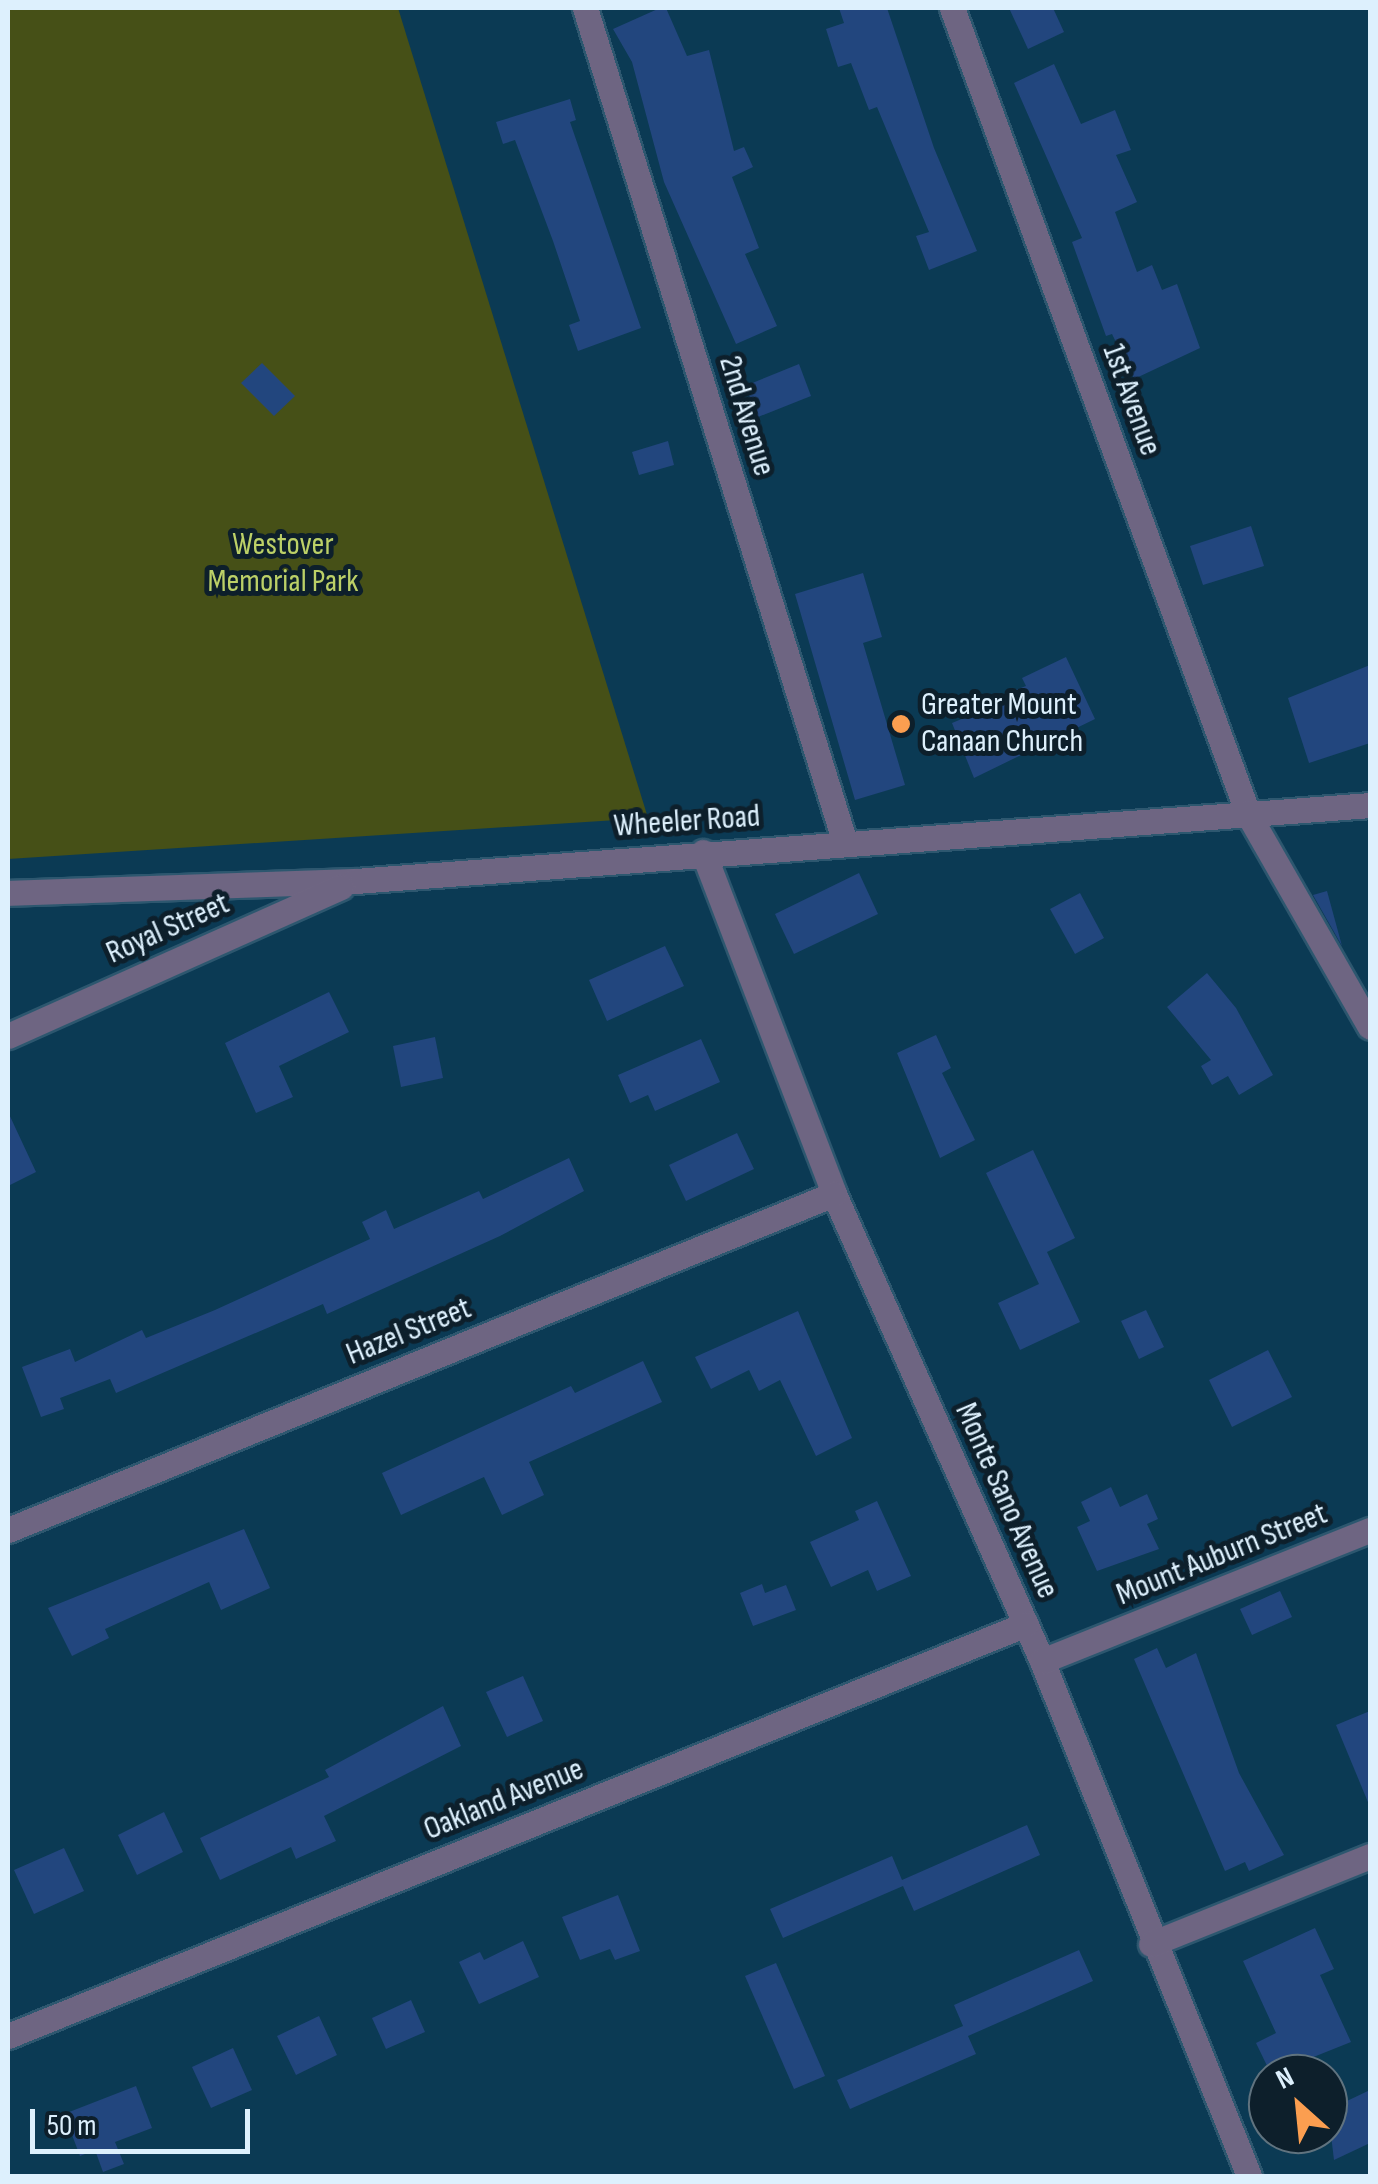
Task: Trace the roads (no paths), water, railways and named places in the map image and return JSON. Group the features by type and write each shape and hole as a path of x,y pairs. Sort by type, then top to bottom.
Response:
{"street":[{"name":"2nd Avenue","path":"585,8 845,844"},
{"name":"1st Avenue","path":"952,8 1248,814 1370,1028"},
{"name":"Wheeler Road","path":"8,893 355,881 1370,804"},
{"name":"Monte Sano Avenue","path":"703,852 834,1194 1042,1661 1151,1944 1248,2176"},
{"name":"Royal Street","path":"8,1036 355,881"},
{"name":"Hazel Street","path":"8,1530 834,1194"},
{"name":"Mount Auburn Street","path":"1042,1661 1370,1530"},
{"name":"Oakland Avenue","path":"8,2036 1026,1624"},
{"path":"1151,1944 1370,1856"}],"place":[{"name":"Greater Mount Canaan Church","path":"901,724"}],"park label":[{"name":"Westover Memorial Park","path":"283,564"}]}
